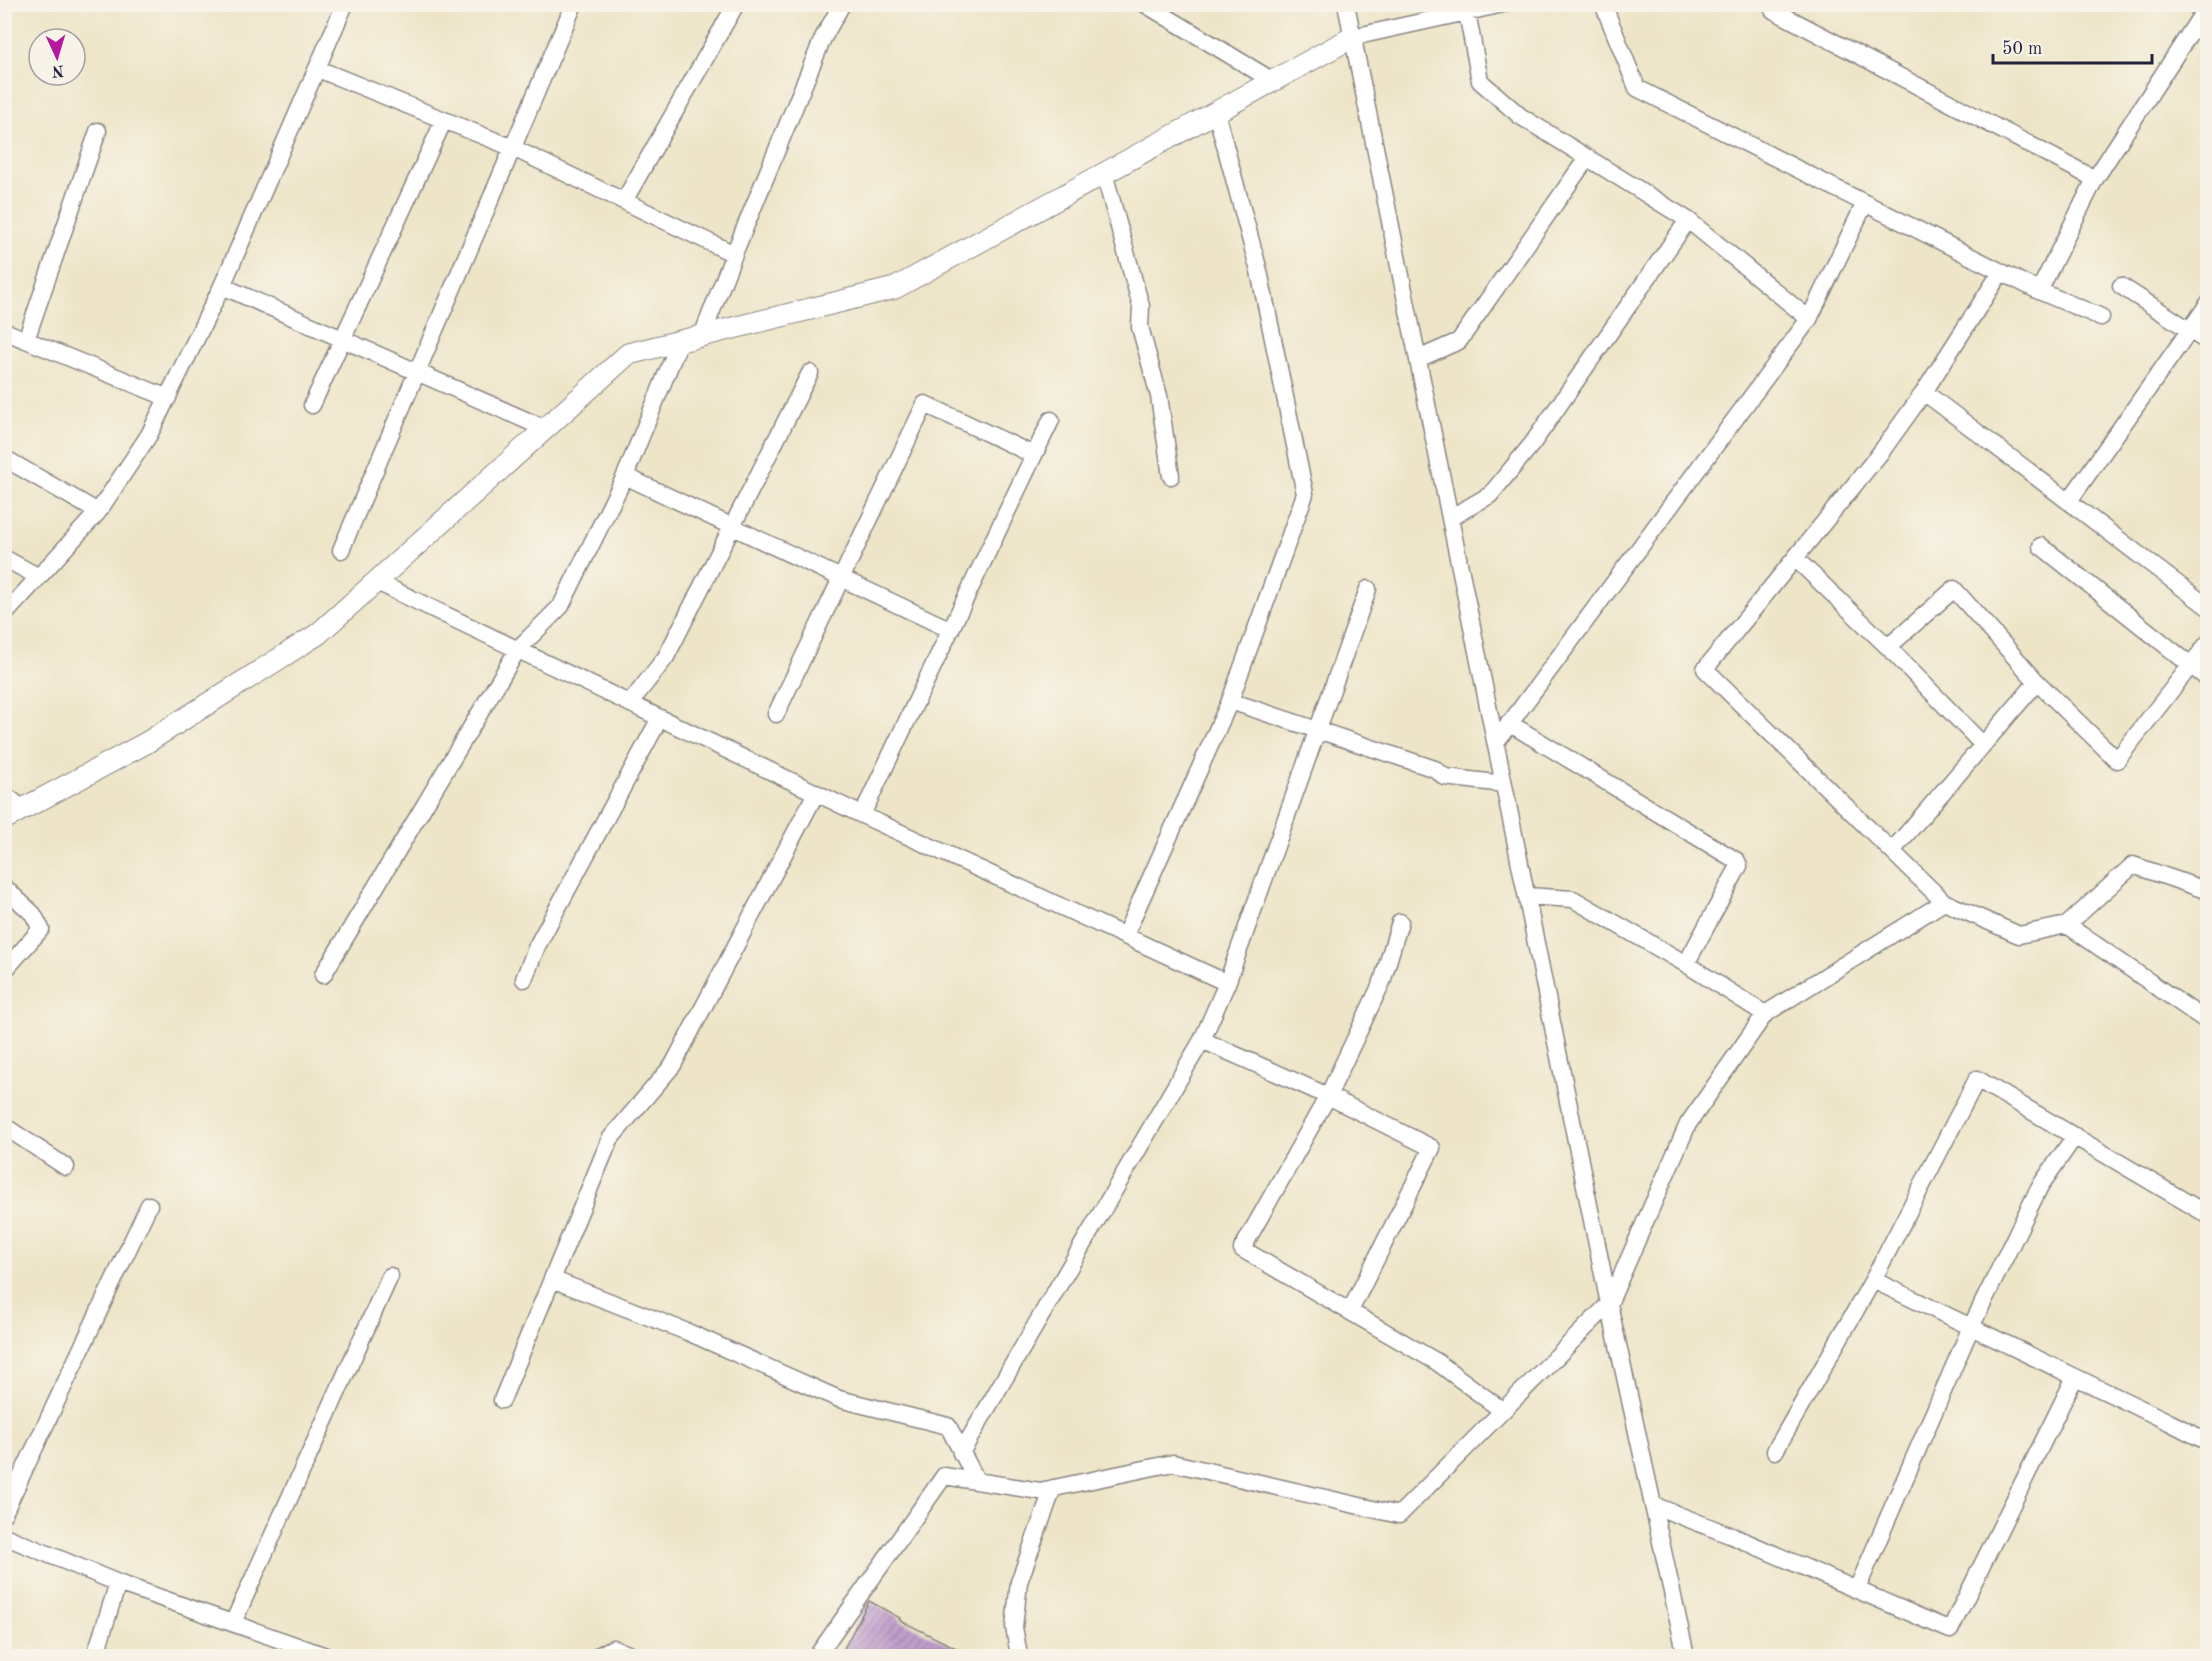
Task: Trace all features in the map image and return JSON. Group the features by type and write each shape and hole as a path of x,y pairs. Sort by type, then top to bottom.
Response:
{"street":[{"path":"4,615 98,512 134,460 168,398 222,286 345,4"},
{"path":"341,550 574,4"},
{"path":"624,201 736,4"},
{"path":"702,336 823,38 842,4"},
{"path":"1145,4 1273,81"},
{"path":"1346,4 1609,1304 1686,1656"},
{"path":"4,819 146,743 318,634 628,354 895,288 1353,37 1468,8 1503,4"},
{"path":"1603,4 1637,88 2039,291 2101,316"},
{"path":"1771,4 1773,10 2095,179"},
{"path":"2039,291 2095,179 2208,5"},
{"path":"1468,8 1480,81 1520,116 1688,220 1809,319"},
{"path":"318,69 513,148 734,254"},
{"path":"1125,934 1230,701 1305,494 1259,271 1216,112"},
{"path":"312,405 444,120"},
{"path":"26,340 98,131"},
{"path":"1418,359 1459,341 1587,158"},
{"path":"1104,173 1141,306 1140,327 1159,396 1172,476"},
{"path":"1496,742 1809,319 1865,203"},
{"path":"1450,518 1490,495 1532,444 1688,220"},
{"path":"2001,272 1924,392 1881,452 1705,669 1944,902 2019,935 2067,925 2133,865 2208,891"},
{"path":"222,286 546,429"},
{"path":"2121,286 2208,342"},
{"path":"2068,501 2208,304"},
{"path":"4,331 168,398"},
{"path":"323,975 518,649 561,606 625,476 680,341"},
{"path":"630,703 666,657 810,373"},
{"path":"1924,392 2208,606"},
{"path":"776,714 925,404 1035,455"},
{"path":"862,814 1051,420"},
{"path":"4,458 98,512"},
{"path":"625,476 951,630"},
{"path":"2041,546 2208,679"},
{"path":"4,558 39,577"},
{"path":"1795,558 1983,745"},
{"path":"376,582 816,793 1227,983"},
{"path":"961,1453 1202,1040 1227,983 1368,589"},
{"path":"1887,647 1954,589 2037,682 2117,760 2192,667 2208,643"},
{"path":"1892,851 2037,682"},
{"path":"1230,701 1435,769 1445,777 1504,784"},
{"path":"524,980 537,946 660,718"},
{"path":"1509,723 1737,861 1738,866 1731,883 1686,964"},
{"path":"502,1400 554,1280 610,1139 672,1065 816,793"},
{"path":"4,794 23,809"},
{"path":"4,887 33,914 41,929 4,971"},
{"path":"1527,896 1573,899 1686,964 1765,1014"},
{"path":"816,1656 944,1476 1040,1491 1173,1463 1399,1515 1609,1304 1688,1124 1765,1014 1944,902"},
{"path":"1400,922 1382,982 1328,1096 1242,1249 1437,1362 1503,1411"},
{"path":"2067,925 2208,1022"},
{"path":"1202,1040 1328,1096 1432,1148 1350,1311"},
{"path":"1775,1451 1873,1280 1977,1079 2208,1215"},
{"path":"4,1126 66,1167"},
{"path":"1857,1589 1971,1327 2040,1186 2075,1136"},
{"path":"4,1513 149,1205"},
{"path":"233,1623 390,1276"},
{"path":"554,1280 690,1333 839,1399 948,1426 977,1481"},
{"path":"1873,1280 2208,1443"},
{"path":"1653,1505 1950,1630 2075,1377"},
{"path":"1020,1656 1014,1627 1019,1582 1053,1488"},
{"path":"4,1536 118,1583 326,1656"},
{"path":"95,1656 118,1583"},
{"path":"598,1656 613,1648 633,1656"}],"building":[{"path":"869,1601 900,1618 899,1620 972,1656 840,1656"}]}
